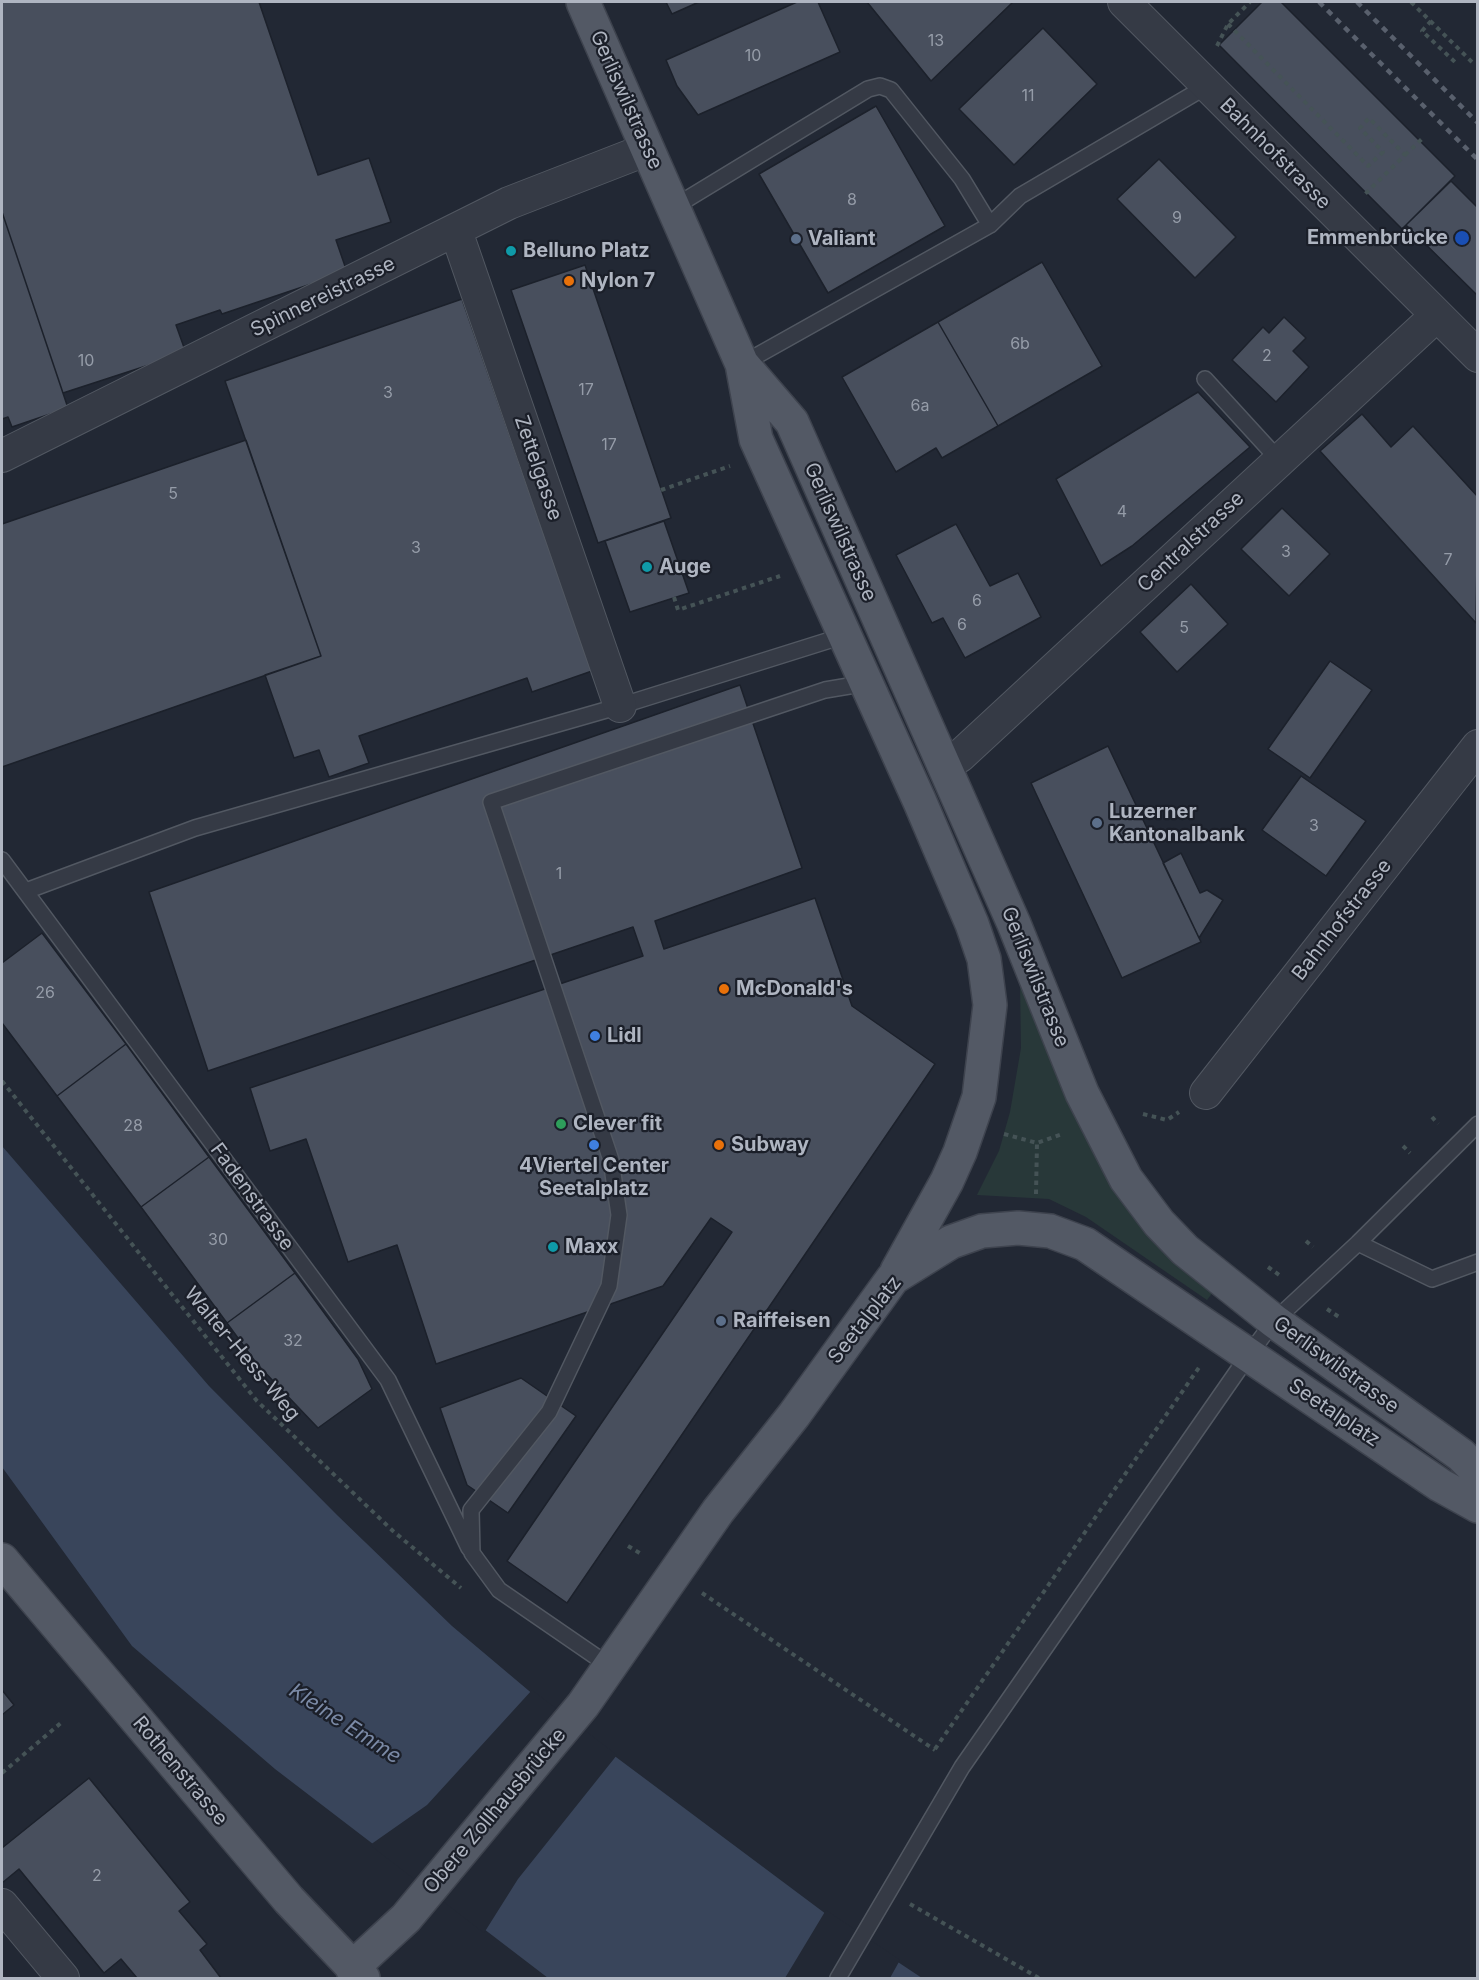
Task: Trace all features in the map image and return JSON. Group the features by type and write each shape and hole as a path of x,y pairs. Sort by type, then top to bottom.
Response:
{"main road":[{"name":"Gerliswilstrasse","path":"583,2 742,364 756,439 846,634 972,924 984,959 990,1005 985,1066 971,1124 947,1180 893,1278"},
{"name":"Gerliswilstrasse","path":"742,364 792,422 1014,924 1082,1093 1126,1179 1159,1223 1185,1250 1274,1321 1461,1455 1478,1472"},
{"name":"Seetalplatz","path":"583,1705 718,1511 794,1415 893,1278 936,1250 967,1236 1018,1228 1050,1231 1085,1244 1440,1485 1478,1506"},
{"name":"Rothenstrasse","path":"2,1560 352,1975"},
{"name":"Obere Zollhausbrücke","path":"352,1975 406,1918 583,1705"}],"street":[{"name":"Bahnhofstrasse","path":"1124,2 1478,356"},
{"name":"Spinnereistrasse","path":"2,456 509,203 648,148"},
{"name":"Zettelgasse","path":"456,231 620,706"},
{"name":"Centralstrasse","path":"944,766 960,756 1437,315"},
{"name":"Bahnhofstrasse","path":"1206,1093 1478,746"},
{"path":"2,1905 63,1978"}],"lane":[{"path":"674,207 868,88 880,86 891,90 962,179 990,225"},
{"path":"742,364 990,225 1020,196 1207,86"},
{"path":"1205,379 1280,460"},
{"path":"26,891 195,828 620,706 846,634"},
{"path":"472,1553 471,1510 549,1412 609,1286 619,1215 611,1160 491,801 825,690 867,683"},
{"name":"Fadenstrasse","path":"2,860 388,1380 472,1553 499,1590 611,1667"},
{"path":"838,1978 962,1767 1274,1321 1358,1243 1478,1124"},
{"path":"1358,1243 1432,1280 1478,1262"}],"path":[{"path":"1251,2 1228,24 1368,166 1383,152 1360,128 1370,118 1404,155"},
{"path":"1411,2 1473,63"},
{"path":"1431,21 1422,31 1456,63"},
{"path":"1340,219 1423,138"},
{"path":"661,490 734,464"},
{"path":"674,597 678,610 789,573"},
{"name":"Walter-Hess-Weg","path":"2,1082 257,1401 393,1531 466,1592"},
{"path":"1143,1114 1167,1120"},
{"path":"1432,1118 1438,1124"},
{"path":"1403,1146 1410,1153"},
{"path":"1306,1240 1316,1250"},
{"path":"935,1749 1201,1365 1199,1357"},
{"path":"628,1546 962,1767"},
{"path":"2,1773 62,1722"},
{"path":"888,1892 1039,1978"}],"shaded area":[{"path":"1020,983 1091,1148 1147,1229 1213,1292 1207,1300 1086,1217 1049,1199 977,1195 999,1151 1010,1112 1021,1048"}],"water":[{"name":"Kleine Emme","path":"2,1146 209,1386 337,1515 452,1626 541,1701 830,1917 922,1978 548,1978 275,1769 132,1646 2,1467"}],"pier":[{"path":"532,1690 617,1755 518,1879 484,1933 370,1845 427,1805"},
{"path":"826,1910 900,1960 890,1978 785,1978"}],"building":[{"path":"2,2 259,2 318,175 369,158 391,222 336,240 347,272 222,314 220,310 176,325 186,353 63,393 2,212"},
{"path":"666,2 699,2 672,14"},
{"path":"797,2 818,2 840,52 698,115 677,86 666,60"},
{"path":"867,2 1013,2 931,81"},
{"path":"1262,2 1281,2 1455,176 1402,229 1219,45"},
{"path":"1043,28 1097,84 1014,165 959,109"},
{"path":"876,106 945,226 828,293 759,174"},
{"path":"1159,159 1236,237 1195,278 1117,199"},
{"path":"1451,181 1478,208 1478,296 1406,225"},
{"path":"2,212 68,408 12,427 8,417 2,419"},
{"path":"1042,262 1102,366 998,426 938,322"},
{"path":"585,265 671,518 598,543 511,290"},
{"path":"462,299 592,671 532,692 527,678 359,736 369,763 329,777 319,750 294,758 265,675 321,656 225,381"},
{"path":"1284,317 1306,338 1293,351 1309,367 1276,402 1232,360 1263,327 1269,333"},
{"path":"938,322 998,426 942,458 936,448 896,472 842,377"},
{"path":"1198,392 1250,447 1132,546 1101,566 1056,479"},
{"path":"1362,414 1391,447 1413,426 1478,497 1476,623 1320,451"},
{"path":"246,440 321,656 2,767 2,524"},
{"path":"1282,508 1330,554 1289,596 1241,549"},
{"name":"Auge","path":"664,521 689,593 630,612 605,541"},
{"path":"956,524 990,586 1018,573 1041,617 965,658 943,618 932,623 896,555"},
{"path":"1191,584 1228,624 1177,672 1140,632"},
{"path":"1330,661 1372,690 1310,778 1268,749"},
{"name":"4Viertel Center Seetalplatz","path":"740,685 802,868 655,921 664,949 815,898 852,1006 935,1064 567,1603 507,1561 732,1232 711,1218 663,1286 436,1364 397,1245 348,1262 306,1139 270,1151 250,1088 643,956 633,927 208,1071 149,892"},
{"name":"Luzerner Kantonalbank","path":"1108,746 1201,942 1122,978 1031,783"},
{"path":"1301,776 1366,821 1326,876 1262,830"},
{"path":"1181,853 1200,893 1207,890 1223,900 1199,938 1163,863"},
{"path":"42,933 126,1044 57,1096 2,1023 2,963"},
{"path":"126,1044 209,1157 141,1207 57,1096"},
{"path":"209,1157 295,1273 227,1323 141,1207"},
{"path":"295,1273 358,1359 372,1389 318,1428 257,1364 227,1323"},
{"path":"521,1378 576,1416 508,1513 467,1485 440,1408"},
{"path":"2,1690 14,1705 2,1715"},
{"path":"89,1778 190,1902 179,1911 207,1944 200,1950 221,1978 137,1978 121,1959 104,1973 19,1869 2,1883 2,1848"}],"railway":[{"path":"1319,2 1478,160"},
{"path":"1357,2 1478,123"}],"place":[{"name":"Emmenbrücke","path":"1462,238"},
{"name":"Valiant","path":"796,239"},
{"name":"Belluno Platz","path":"511,251"},
{"name":"Nylon 7","path":"569,281"},
{"name":"Auge","path":"647,567"},
{"name":"Luzerner Kantonalbank","path":"1097,823"},
{"name":"McDonald's","path":"724,989"},
{"name":"Lidl","path":"595,1036"},
{"name":"Clever fit","path":"561,1124"},
{"name":"4Viertel Center Seetalplatz","path":"594,1145"},
{"name":"Subway","path":"719,1145"},
{"name":"Maxx","path":"553,1247"},
{"name":"Raiffeisen","path":"721,1321"}]}
